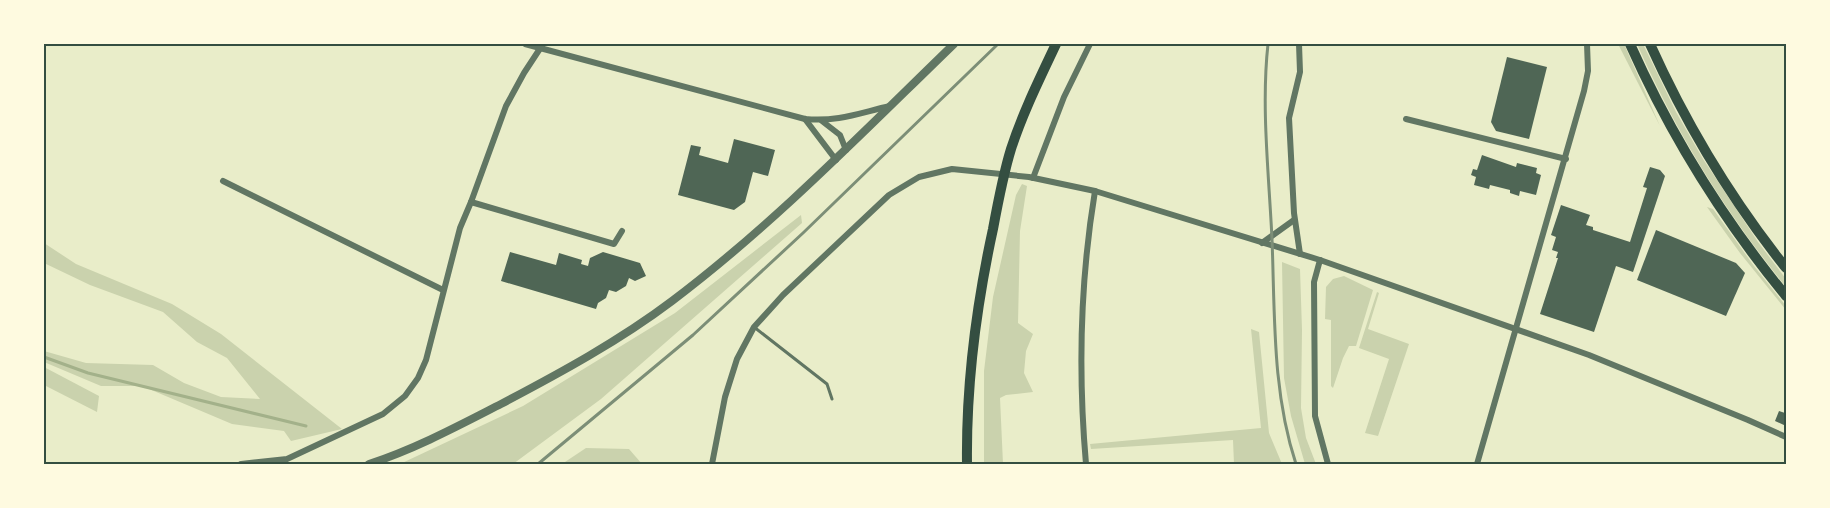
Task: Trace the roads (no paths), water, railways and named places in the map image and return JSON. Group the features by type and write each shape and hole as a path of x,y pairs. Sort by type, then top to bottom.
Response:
{"main road":[{"path":"967,465 967,420 979,292 1011,151 1035,86 1056,44"},
{"path":"1630,44 1672,130 1710,194 1753,256 1786,296"},
{"path":"1650,44 1688,120 1725,184 1786,268"}],"street":[{"path":"525,44 542,46 805,119 848,118 891,105"},
{"path":"369,465 449,431 550,378 617,338 670,302 711,271 775,216 836,160 954,44"},
{"path":"1033,178 1064,97 1090,44"},
{"path":"1299,44 1300,72 1289,118 1294,220 1300,254"},
{"path":"1477,465 1584,91 1588,70 1587,44"},
{"path":"241,465 287,459 383,414 405,396 418,378 426,360 460,228 506,106 542,46"},
{"path":"805,119 836,160"},
{"path":"1406,119 1566,159"},
{"path":"822,120 840,135 846,150"},
{"path":"712,465 725,397 737,359 754,327 783,296 890,195 919,177 952,169 1033,178 1095,191 1320,260 1589,355 1786,437"},
{"path":"223,181 443,290"},
{"path":"1086,465 1082,394 1084,273 1095,191"},
{"path":"471,202 614,244 622,231"},
{"path":"1262,243 1294,220"},
{"path":"1320,260 1314,282 1315,416 1328,465"}],"lane":[{"path":"754,327 827,384 832,399"}],"waterway":[{"path":"44,357 88,373 306,426"}],"railway":[{"path":"538,464 693,335 803,233 998,44"},
{"path":"1268,44 1265,117 1276,353 1283,409 1296,464"}]}
